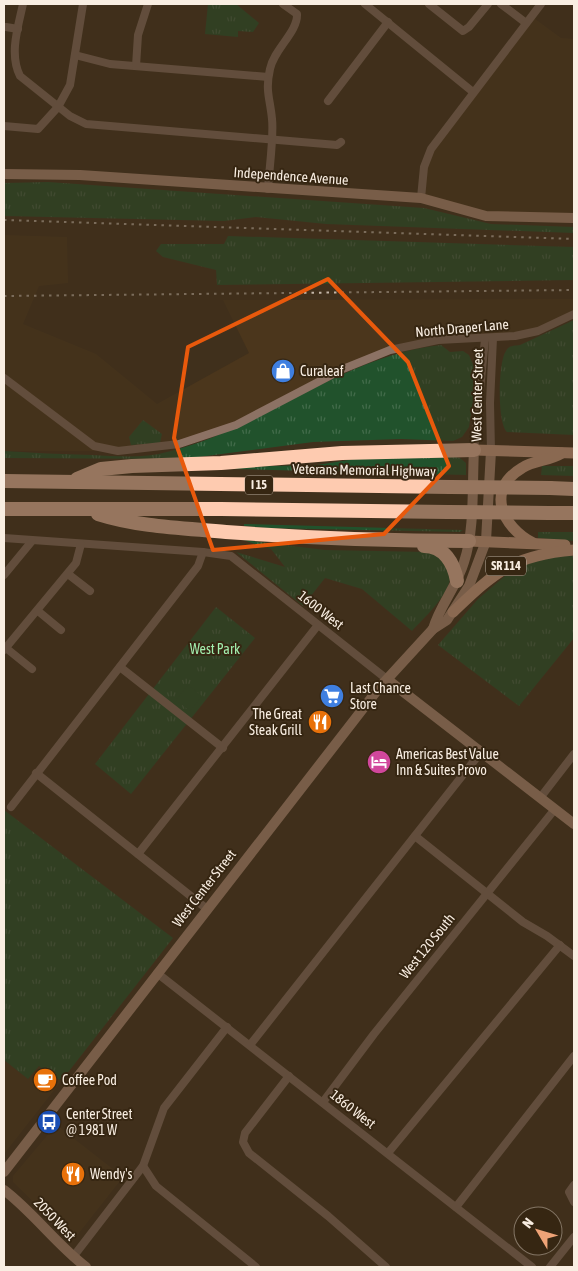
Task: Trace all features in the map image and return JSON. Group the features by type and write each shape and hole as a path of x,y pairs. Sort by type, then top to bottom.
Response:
{"highway":[{"path":"69,482 101,469 132,466 221,463 342,453 474,450"},
{"name":"Veterans Memorial Highway","path":"4,481 574,489"},
{"name":"I 15","path":"4,509 221,508 574,513"},
{"path":"86,509 118,520 162,526 306,537 469,541"},
{"path":"406,540 415,544 436,548 446,554 457,581"}],"main road":[{"name":"Independence Avenue","path":"4,174 80,175 421,198 486,216 574,218"},
{"name":"West Center Street","path":"433,628 438,612 457,581 465,561 469,541 474,450 574,453"},
{"name":"West Center Street","path":"4,1172 379,688 433,628 447,620 453,612 472,580 486,541 491,451"},
{"path":"534,543 516,533 508,522 502,508 502,490 510,476 522,467 562,453"},
{"path":"469,541 574,546"},
{"name":"SR 114","path":"453,612 486,580 513,563 540,554 574,550"},
{"name":"1600 West","path":"388,680 574,824"},
{"name":"2050 West","path":"4,1190 30,1212 62,1247 86,1267"}],"street":[{"path":"23,4 15,61 20,76 76,120 96,127 337,145 341,142"},
{"path":"4,126 38,129 58,107 70,85 82,4"},
{"path":"136,66 138,35 148,4"},
{"path":"283,4 297,14"},
{"path":"365,4 473,92"},
{"path":"429,4 463,31 469,27 488,4"},
{"path":"501,4 526,23"},
{"path":"421,198 424,167 431,149 541,4"},
{"path":"268,189 272,120 267,96 268,77 274,55 298,22 297,14 302,7"},
{"path":"328,101 388,22"},
{"path":"6,27 18,29"},
{"path":"75,55 104,63 268,77"},
{"name":"North Draper Lane","path":"4,378 94,446 104,450 134,451 179,444 236,425 343,369 390,350 438,340 489,339 538,330 574,314"},
{"name":"West Center Street","path":"474,450 489,339"},
{"name":"West Center Street","path":"489,339 491,451"},
{"name":"1600 West","path":"4,538 203,552 231,556 388,680"},
{"path":"4,575 32,541"},
{"path":"32,669 5,649 68,574 76,563 82,544"},
{"path":"10,807 198,566 203,552"},
{"path":"68,574 90,591"},
{"path":"38,611 60,630"},
{"path":"138,854 318,625"},
{"path":"120,667 223,748"},
{"path":"250,1045 481,752"},
{"path":"540,798 574,754"},
{"path":"36,774 207,909"},
{"name":"West 120 South","path":"323,1102 374,1034 555,809"},
{"path":"416,836 523,922 574,956"},
{"path":"388,1153 560,945"},
{"name":"1860 West","path":"157,973 532,1267"},
{"path":"73,1257 143,1166 164,1108 227,1027"},
{"path":"456,1207 574,1056"},
{"path":"289,1076 245,1133 243,1142 249,1153 328,1216 386,1267"},
{"path":"143,1166 156,1186 256,1267"},
{"path":"574,1185 569,1192 574,1202"},
{"path":"550,1267 574,1238"}],"highlighted area":[{"path":"328,279 408,362 449,466 384,534 213,550 174,438 188,347"}],"shaded area":[{"path":"531,16 561,38 574,39 574,218 486,216 421,198 431,149"},
{"path":"4,235 67,237 68,283 39,286 23,324 96,354 157,404 249,353 223,300 574,299 574,314 538,331 438,340 390,350 236,425 179,444 118,451 4,451"},
{"path":"4,1060 28,1079 39,1066 53,1078 62,1080 4,1154"},
{"path":"54,1123 123,1177 75,1238 70,1241 65,1238 43,1211 13,1182 13,1176 51,1131"}],"green space":[{"path":"208,4 236,4 259,23 253,32 238,31 238,37 205,34"},
{"path":"48,182 424,208 491,224 574,227 574,233 326,224 256,217 224,221 4,216 4,183"},
{"path":"228,236 574,247 574,280 217,285 216,270 163,257 156,251 161,244 224,244"},
{"path":"574,320 574,435 507,432 500,405 500,379 503,357 507,349"},
{"path":"441,345 450,352 463,351 469,355 474,367 474,394 469,427 462,437 453,441 401,439 313,442 183,459 4,458 4,451 129,456 148,456 167,452 202,441 236,427 370,363 404,352"},
{"path":"143,420 162,434 160,443 131,445 129,437"},
{"path":"361,458 460,458 466,463 466,475 232,469 232,467 317,465"},
{"path":"542,466 574,466 574,476 541,475"},
{"path":"244,524 463,530 460,532 267,528 244,526"},
{"path":"538,532 574,532 574,541 538,538"},
{"path":"243,540 325,550 428,552 440,556 450,574 450,581 436,605 412,631 362,589 325,578 303,606 236,552 285,567 271,549"},
{"path":"565,555 574,556 574,638 519,706 438,645 478,599 505,576 504,573 535,559"},
{"name":"West Park","path":"216,607 255,638 131,794 95,764"},
{"path":"188,685 202,696 190,711 176,700"},
{"path":"4,810 173,938 62,1080 53,1078 39,1066 28,1079 4,1060"}],"railway":[{"path":"4,220 574,239"},
{"path":"4,296 574,290"}],"place":[{"name":"Curaleaf","path":"283,371"},
{"name":"Last Chance Store","path":"332,696"},
{"name":"The Great Steak Grill","path":"320,722"},
{"name":"Americas Best Value Inn & Suites Provo","path":"379,762"},
{"name":"Coffee Pod","path":"45,1080"},
{"name":"Center Street @ 1981 W","path":"49,1122"},
{"name":"Wendy's","path":"73,1174"}]}
